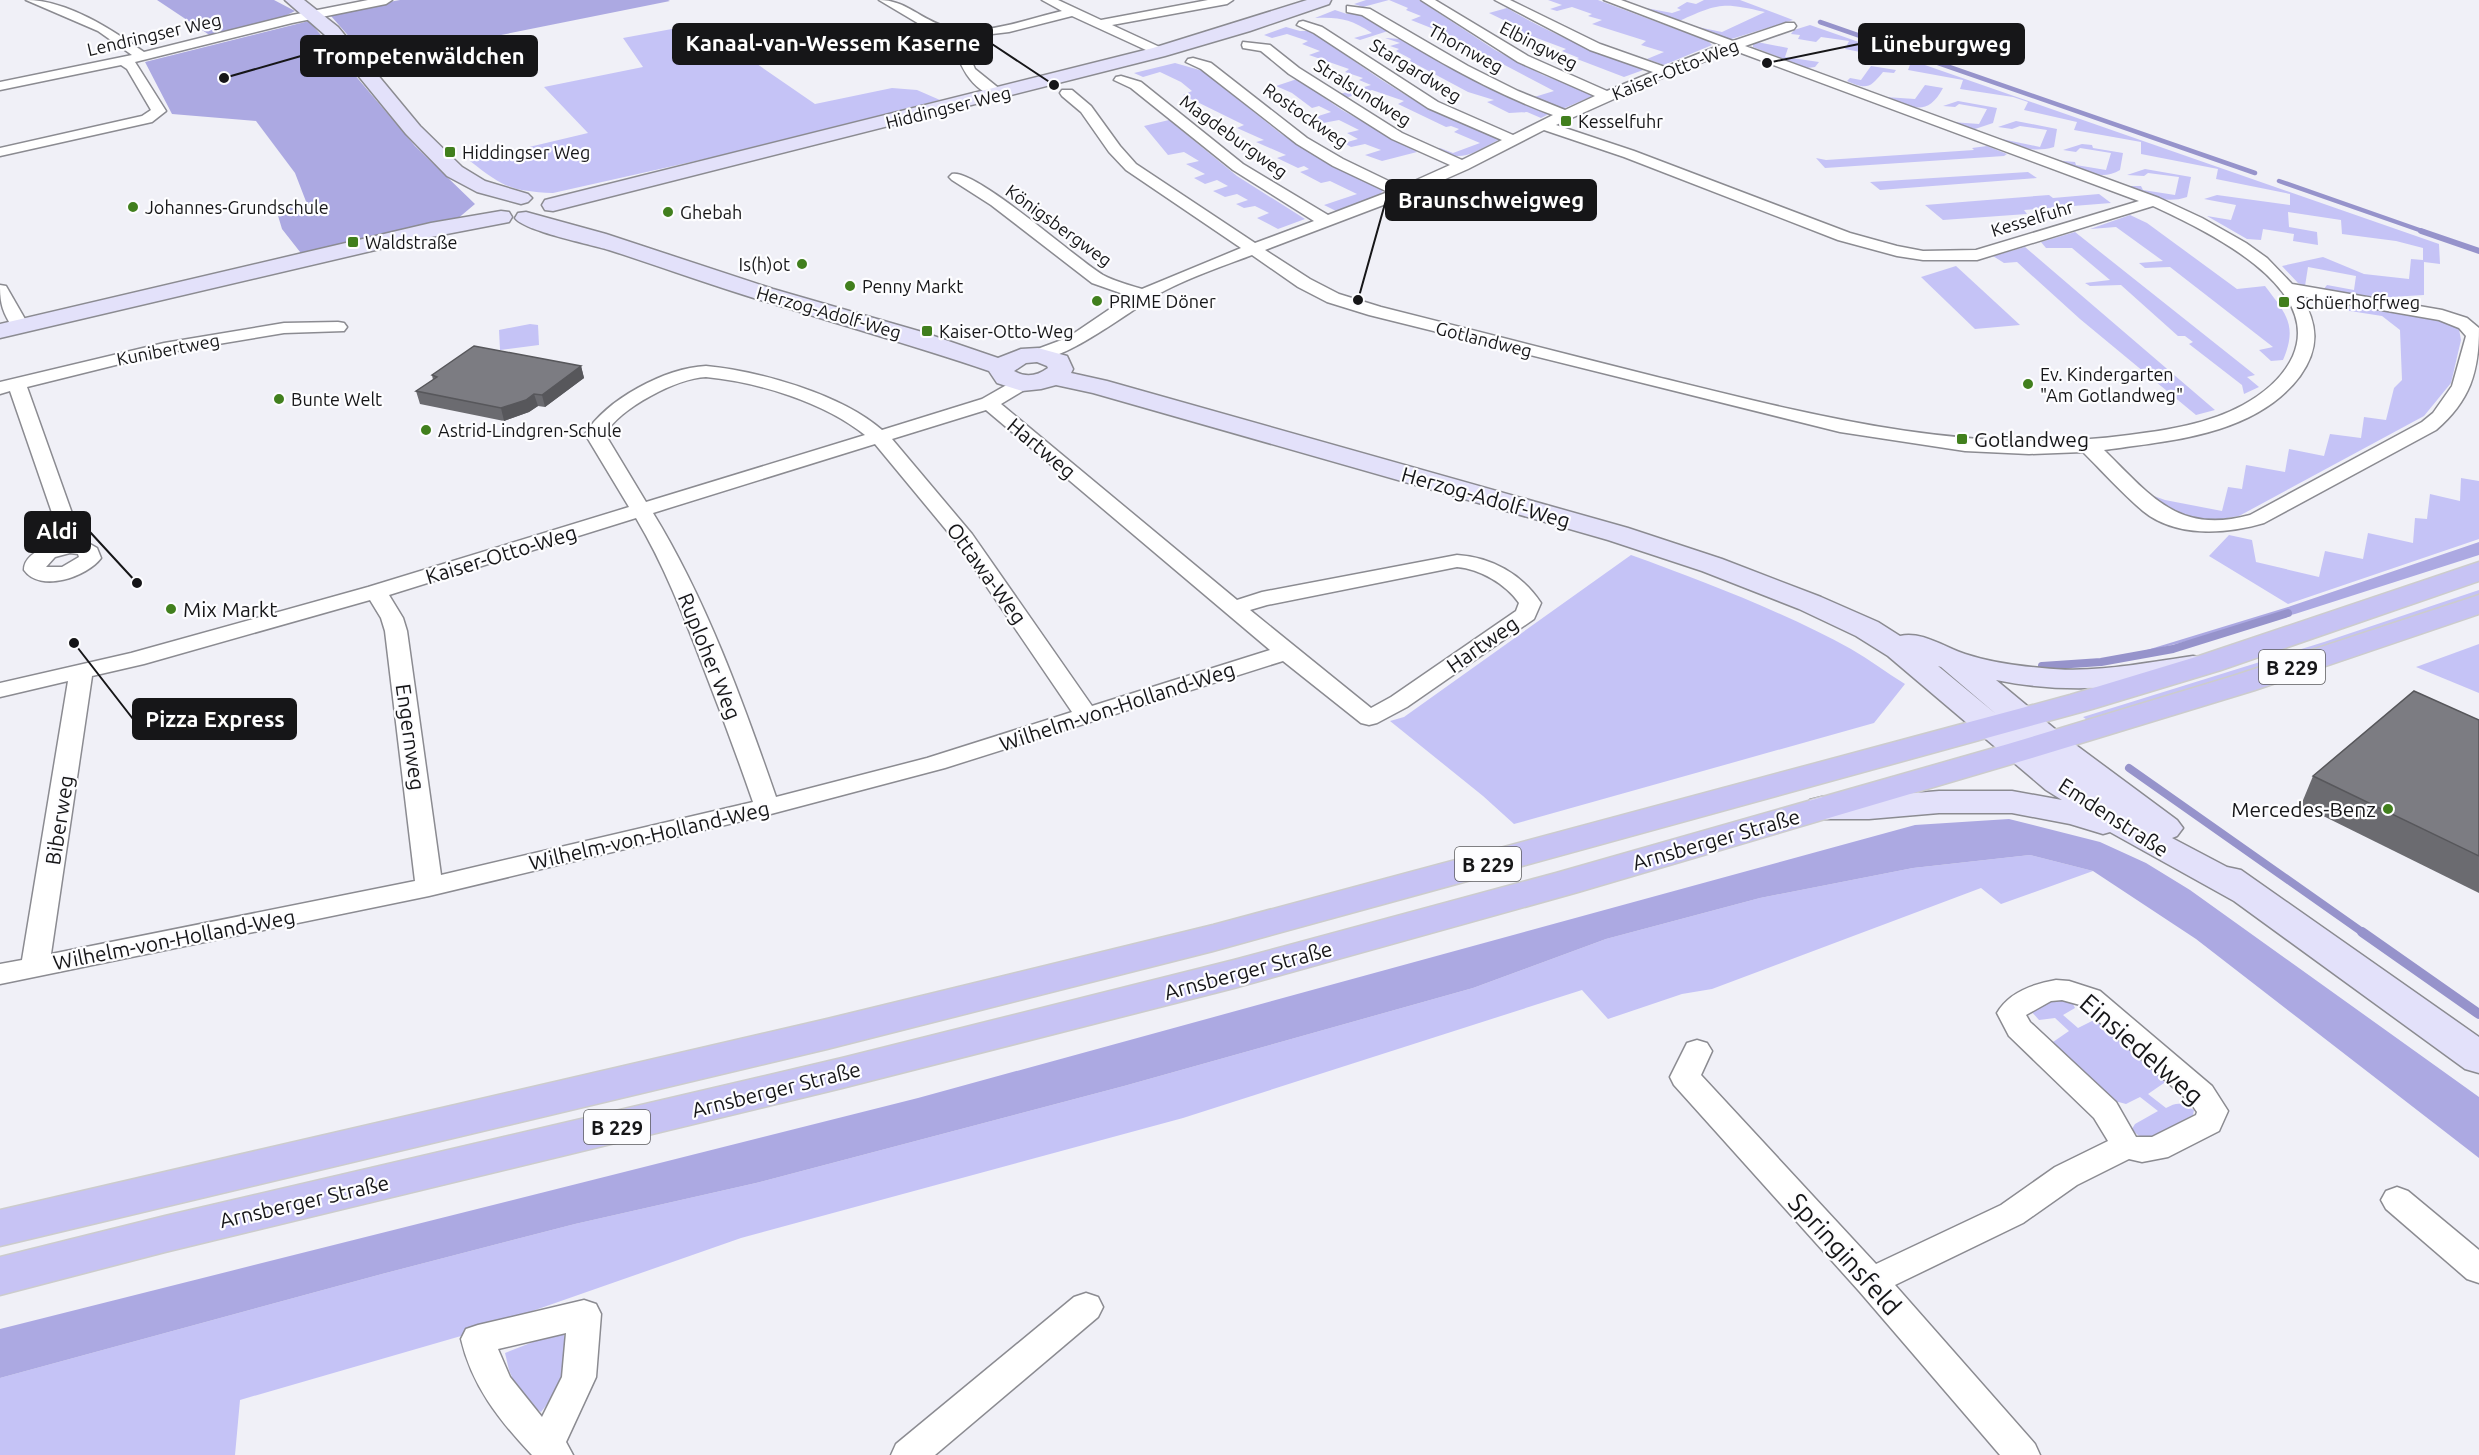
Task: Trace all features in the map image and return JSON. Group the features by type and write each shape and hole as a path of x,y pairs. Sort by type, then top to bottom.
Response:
{"main road":[{"path":"293,0 315,14 363,68 414,132 448,166 476,185 538,207"},
{"name":"Hiddingser Weg","path":"498,211 538,207 759,155 999,94 1159,52 1244,27 1323,0"},
{"path":"10,329 431,230 498,211 476,185"},
{"name":"Herzog-Adolf-Weg","path":"538,207 543,225 574,232 765,294 1028,372 1098,386 1628,537 1780,590 1867,629 1952,660 2021,734"},
{"name":"Arnsberger Straße","path":"0,1276 165,1234 842,1073 1234,974 1822,808 2210,663 2479,571"},
{"name":"Arnsberger Straße","path":"0,1228 168,1186 827,1034 2021,734 2244,683 2479,604"},
{"name":"Herzog-Adolf-Weg","path":"1867,629 2021,734"},
{"path":"1952,660 2005,674 2055,679 2107,677 2210,663"},
{"name":"Emdenstraße","path":"2021,734 2058,782 2137,834 2245,892"},
{"name":"Emdenstraße","path":"2021,734 2185,843 2245,892 2479,1058"},
{"path":"1822,808 1869,808 1939,802 2012,802 2076,814 2137,834"}],"street":[{"path":"32,0 102,28 142,56"},
{"name":"Lendringser Weg","path":"0,86 123,61 315,14 386,0"},
{"path":"885,0 945,31 960,34 980,33 1073,12"},
{"path":"1048,0 1159,52"},
{"path":"1100,24 1227,0"},
{"name":"Elbingweg","path":"1427,0 1524,59 1607,96"},
{"path":"1501,0 1594,47 1664,71"},
{"name":"Gotlandweg","path":"1067,93 1077,100 1097,124 1116,154 1131,168 1304,283 1350,304 1834,426 1923,442 2013,449 2089,447 2150,439 2203,427 2256,405 2270,396 2289,378 2307,345 2306,320 2287,288 2264,265 2240,246 2154,201 1610,0"},
{"name":"Thornweg","path":"1351,9 1366,12 1532,103 1566,114"},
{"name":"Stargardweg","path":"1303,25 1318,30 1433,105 1514,140"},
{"name":"Kaiser-Otto-Weg","path":"0,690 81,673 376,592 879,437 1028,372 1142,295 1180,278 1402,193 1463,166 1566,114 1664,71 1731,45 1790,26"},
{"path":"960,34 961,55 964,63 984,86 999,94"},
{"name":"Stralsundweg","path":"1248,45 1265,48 1294,71 1397,136 1463,166"},
{"path":"0,152 147,119 159,111 132,66 123,61"},
{"name":"Rostockweg","path":"1193,62 1206,66 1321,153 1402,193"},
{"name":"Magdeburgweg","path":"1121,80 1136,85 1244,171 1326,221"},
{"name":"Kesselfuhr","path":"1545,126 1801,221 1872,245 1920,256 1951,258 1977,255 2154,201"},
{"name":"Königsbergweg","path":"957,177 996,202 1098,279 1142,295"},
{"path":"2089,447 2152,508 2161,513 2192,523 2230,525 2257,519 2429,426 2457,398 2464,383 2475,336 2474,332 2464,324 2442,315 2287,288"},
{"path":"0,290 10,329"},
{"name":"Kunibertweg","path":"8,386 164,348 284,328 338,327"},
{"name":"Ottawa-Weg","path":"640,512 595,434 598,428 622,409 663,382 693,371 713,370 792,391 851,416 879,437 937,503 1011,603 1086,715"},
{"name":"Hartweg","path":"1028,372 1234,608 1369,718 1399,702 1526,614 1530,603 1521,592 1490,569 1475,562 1457,561 1262,599 1234,608"},
{"path":"8,386 69,533 61,549"},
{"name":"Ruploher Weg","path":"640,512 666,552 687,596 744,740 767,807"},
{"name":"Engernweg","path":"376,592 392,618 396,631 420,803 429,887"},
{"name":"Wilhelm-von-Holland-Weg","path":"0,974 429,887 767,807 936,763 1286,652"},
{"name":"Biberweg","path":"35,967 81,673"},
{"name":"Einsiedelweg","path":"2051,989 2072,990 2090,998 2201,1094 2213,1111 2208,1123 2157,1149 2142,1150 2126,1146 2105,1110 2019,1029 2011,1013 2017,1004 2051,989"},
{"name":"Springinsfeld","path":"1697,1051 1685,1077 1871,1281 2022,1455"},
{"path":"1871,1281 2012,1214 2066,1176 2126,1146"},
{"path":"2397,1200 2479,1269"},
{"path":"909,1455 1086,1307"}],"shaded area":[{"path":"157,0 274,0 295,11 283,17 211,36"},
{"path":"400,0 670,1 491,37 493,41 373,64 331,16 345,10"},
{"path":"1366,0 1389,0 1363,7 1354,4"},
{"path":"1389,0 1419,0 1495,50 1543,75 1595,95 1560,110 1531,98 1554,91 1457,40 1459,39 1411,20 1421,16"},
{"path":"1548,0 1598,0 1708,41 1712,45 1664,65 1647,59 1664,52 1641,45 1646,41 1592,24 1602,20 1588,16 1592,14 1572,7 1557,11 1550,9 1562,5"},
{"path":"1704,0 1740,0 1793,20 1728,40 1688,25 1722,32 1765,12 1721,6 1679,21 1646,8 1672,13 1681,10 1677,8 1687,2 1696,4"},
{"path":"1507,8 1575,42 1646,69 1624,77 1577,59 1579,58 1562,51 1566,49 1518,31 1522,29 1489,13"},
{"path":"1335,10 1347,14 1358,13 1388,31 1360,40 1354,38 1372,33 1345,20 1315,18"},
{"path":"309,21 415,146 475,204 456,220 304,257 282,229 276,209 307,204 295,173 256,121 172,114 145,62"},
{"path":"699,24 815,104 892,88 917,90 940,100 749,149 553,193 527,191 508,186 491,177 470,161 588,133 544,87 643,67 623,38"},
{"path":"1810,25 2439,244 2440,264 2424,262 2424,295 2375,298 2323,290 2327,285 2354,290 2356,276 2308,267 2305,286 2298,283 2282,266 2323,257 2364,274 2409,279 2411,259 2423,260 2423,248 2396,241 2342,234 2341,220 2288,212 2289,227 2317,232 2318,245 2293,241 2294,234 2263,229 2261,240 2247,239 2207,216 2231,220 2236,205 2204,199 2217,195 2290,205 2290,194 2216,179 2218,169 2141,154 2141,142 2074,130 2077,122 2024,110 2028,102 2013,97 1960,89 1963,80 1908,70 1911,62 1845,49 1849,41 1821,37 1816,42 1798,39 1800,35 1791,34 1794,30"},
{"path":"1286,27 1311,31 1428,109 1500,139 1468,155 1452,156 1433,150 1440,148 1453,153 1480,143 1454,132 1459,129 1446,127 1398,104 1404,101 1372,90 1345,98 1340,94 1371,85 1359,80 1363,78 1345,72 1349,69 1309,55 1320,51 1302,44 1308,41 1287,34 1272,38 1264,35"},
{"path":"1385,38 1401,39 1513,100 1549,114 1541,118 1527,112 1509,113 1487,102 1494,100 1468,92 1410,61 1411,59 1396,51 1399,49 1390,46 1400,43"},
{"path":"1753,43 1788,48 1785,57 1819,62 1815,67 1807,68 1753,47"},
{"path":"1175,63 1203,71 1280,133 1325,162 1384,190 1380,194 1336,211 1324,205 1357,194 1330,181 1321,183 1300,172 1309,169 1304,166 1298,168 1277,158 1286,155 1256,142 1264,140 1237,128 1244,125 1183,95 1192,91 1181,82 1160,72 1143,77 1134,73"},
{"path":"1871,66 1896,70 1894,73 1883,72 1868,86 1859,86 1847,81 1850,78 1861,80"},
{"path":"1297,79 1342,110 1417,152 1382,161 1365,155 1381,150 1365,144 1351,147 1344,143 1358,139 1347,133 1359,130 1339,120 1323,123 1312,118 1331,112 1319,106 1312,108 1292,93 1276,86"},
{"path":"1925,85 1943,88 1937,97 1925,107 1918,108 1885,97 1915,99"},
{"path":"1958,101 1997,108 1993,123 1975,129 1952,122 1979,124 1987,109 1959,104 1955,107 1943,106"},
{"path":"1169,120 1237,176 1305,219 1278,229 1257,218 1269,213 1255,206 1244,208 1236,204 1248,200 1237,194 1225,197 1213,191 1228,186 1217,180 1205,184 1194,178 1205,174 1186,164 1199,161 1184,152 1168,155 1144,126"},
{"path":"2016,121 2057,129 2054,147 2030,149 1992,137 2040,147 2047,130 2020,126 2012,129 1998,127"},
{"path":"2082,144 2123,153 2120,170 2112,174 2095,174 2053,160 2075,162 2076,165 2106,170 2111,153 2080,148 2076,152 2063,150"},
{"path":"1987,146 2007,154 1825,168 1816,158 1826,160 1974,150 1972,148"},
{"path":"2145,169 2191,177 2187,197 2163,199 2125,186 2141,186 2143,190 2175,195 2179,177 2148,173 2144,176 2127,175"},
{"path":"2028,172 2037,178 1880,190 1870,182"},
{"path":"2099,194 2111,203 2024,210 2027,214 1943,220 1925,205 2049,195 2053,198"},
{"path":"2130,215 2147,223 2237,289 2265,286 2288,320 2289,338 2283,360 2271,361 2259,350 2273,347 2170,267 2145,268 2139,263 2163,261 2116,227 2090,229"},
{"path":"2075,232 2255,375 2247,377 2259,387 2244,394 2242,385 2189,344 2193,342 2185,336 2178,336 2121,285 2090,286 2085,283 2110,280 2072,248 2046,248 2041,242"},
{"path":"2025,247 2215,410 2196,415 2080,319 2017,262 2004,263 1993,256"},
{"path":"1956,266 2020,325 1975,329 1921,277"},
{"path":"2314,296 2441,319 2459,329 2461,340 2451,383 2424,416 2239,516 2209,521 2164,509 2151,495 2222,511 2228,487 2242,489 2246,465 2285,472 2289,449 2324,456 2330,434 2361,438 2364,417 2386,420 2394,388 2402,380 2400,330 2382,316 2318,306"},
{"path":"530,324 538,325 539,345 500,350 499,330"},
{"path":"2461,478 2479,481 2479,539 2288,604 2209,556 2229,535 2252,540 2256,562 2319,577 2325,551 2363,559 2368,533 2413,543 2415,518 2427,519 2430,494 2460,501"},
{"path":"2479,542 2479,555 2295,614 2124,657 2288,607"},
{"path":"1631,555 1715,586 1798,622 1851,649 1905,684 1874,723 1514,824 1390,721 1404,717"},
{"path":"2479,590 2479,595 2312,652 2090,722 2083,717 2324,642"},
{"path":"2479,644 2479,693 2416,667"},
{"path":"2009,819 2100,842 2146,863 2190,890 2479,1097 2479,1158 2196,939 2093,871 2030,855 1913,868 1760,898 1606,939 1473,988 1124,1086 756,1183 575,1224 382,1274 0,1378 0,1329 918,1098 1915,825"},
{"path":"2030,855 2093,871 2001,904 1981,888 1712,989 1682,994 1608,1019 1582,990 1183,1118 741,1238 461,1336 240,1400 235,1455 0,1455 0,1378 382,1274 575,1224 756,1183 1124,1086 1473,988 1606,939 1760,898 1913,868"},
{"path":"2066,1000 2073,1004 2075,1008 2063,1015 2078,1028 2100,1020 2167,1072 2164,1083 2148,1094 2166,1108 2174,1104 2187,1106 2194,1110 2193,1115 2152,1137 2143,1137 2136,1133 2132,1129 2135,1124 2158,1111 2140,1097 2126,1104 2111,1100 2052,1047 2053,1042 2069,1031 2055,1018 2039,1020 2031,1011 2045,1002"},
{"path":"564,1330 562,1374 555,1392 541,1412 520,1397 505,1353"}],"building":[{"path":"474,346 581,366 542,395 534,394 526,400 501,408 416,391 437,377 432,375"},
{"name":"Mercedes-Benz","path":"2414,691 2479,720 2479,856 2313,776"}],"waterway":[{"path":"1820,22 2255,173"},
{"path":"2279,181 2425,232"},
{"path":"2421,231 2479,251"},
{"path":"2042,666 2101,662 2173,649 2288,613"},
{"path":"2129,768 2365,934"},
{"path":"2362,932 2479,1014"}],"place":[{"name":"Lüneburgweg","path":"1767,63"},
{"name":"Trompetenwäldchen","path":"224,78"},
{"name":"Kanaal-van-Wessem Kaserne","path":"1054,85"},
{"name":"Kesselfuhr","path":"1566,121"},
{"name":"Hiddingser Weg","path":"450,152"},
{"name":"Johannes-Grundschule","path":"133,207"},
{"name":"Ghebah","path":"668,212"},
{"name":"Waldstraße","path":"353,242"},
{"name":"Is(h)ot","path":"802,264"},
{"name":"Penny Markt","path":"850,286"},
{"name":"Braunschweigweg","path":"1358,300"},
{"name":"PRIME Döner","path":"1097,301"},
{"name":"Schüerhoffweg","path":"2284,302"},
{"name":"Kaiser-Otto-Weg","path":"927,331"},
{"name":"Ev. Kindergarten \"Am Gotlandweg\"","path":"2028,384"},
{"name":"Bunte Welt","path":"279,399"},
{"name":"Astrid-Lindgren-Schule","path":"426,430"},
{"name":"Gotlandweg","path":"1962,439"},
{"name":"Aldi","path":"137,583"},
{"name":"Mix Markt","path":"171,609"},
{"name":"Pizza Express","path":"74,643"},
{"name":"Mercedes-Benz","path":"2388,809"}]}
